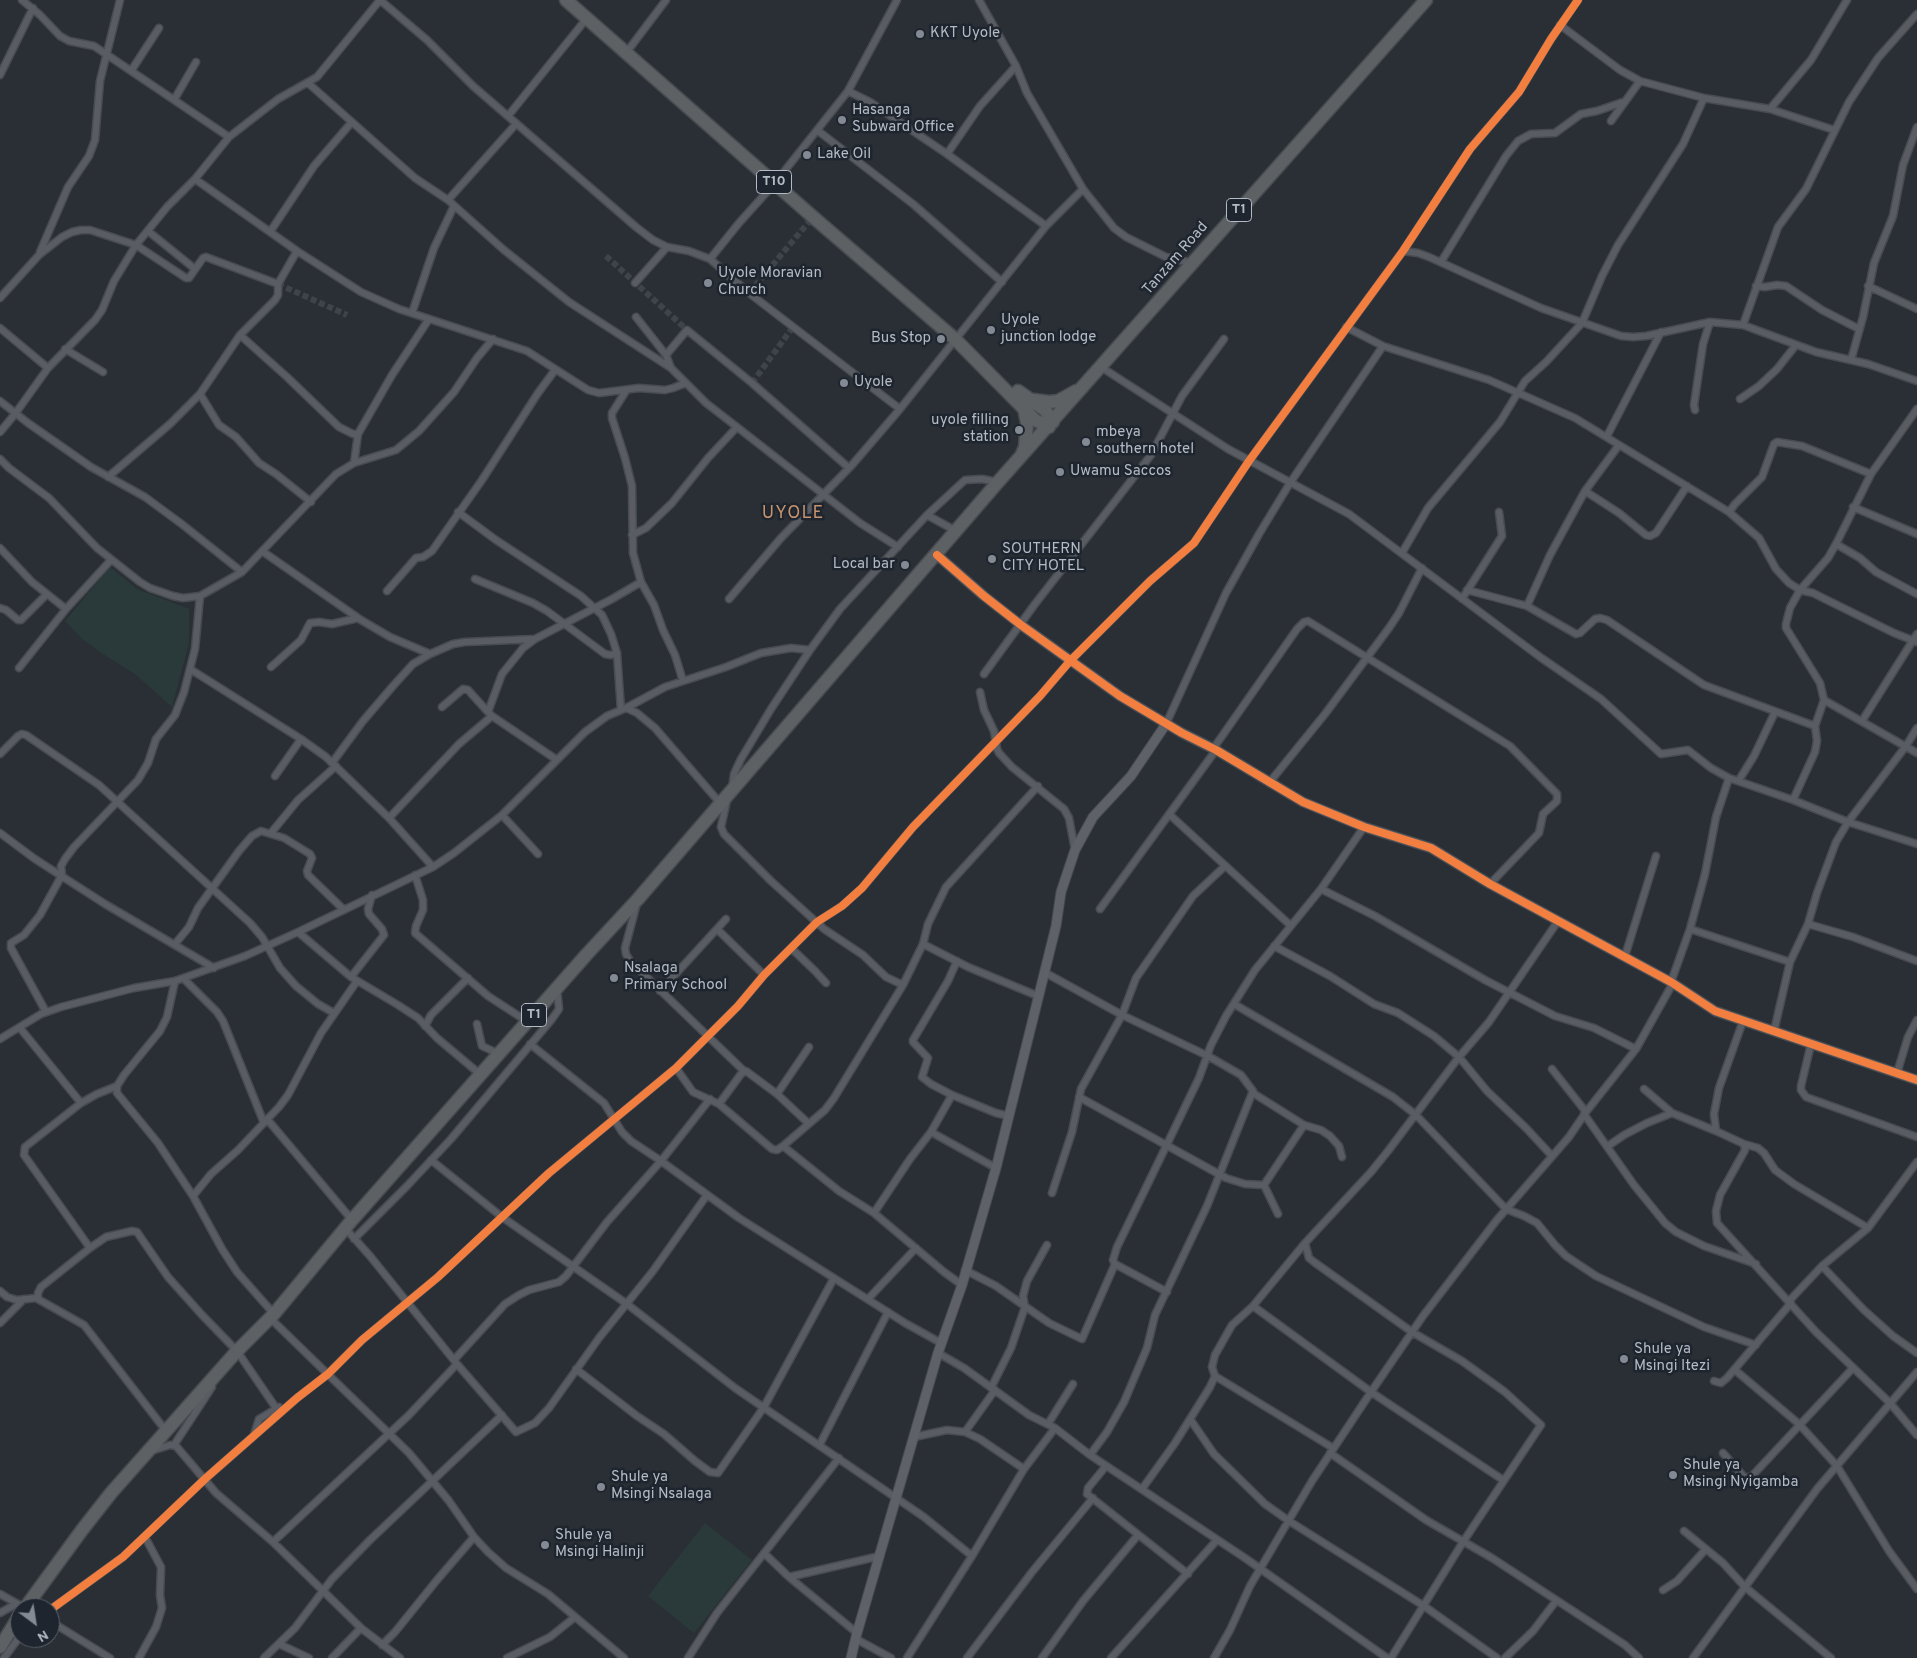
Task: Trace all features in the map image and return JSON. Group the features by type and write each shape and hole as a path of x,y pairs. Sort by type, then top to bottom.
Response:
{"highway":[{"name":"T10","path":"566,0 955,339 984,370 1025,403 1045,410 1051,424"},
{"name":"Tanzam Road","path":"1051,424 1426,0"},
{"path":"1020,459 1026,439 1025,403 1058,401 1082,388"},
{"name":"T1","path":"30,1598 111,1493 237,1350 272,1316 349,1224 638,899 937,555 998,482 1051,424"},
{"name":"T1","path":"0,1647 10,1630"}],"street":[{"path":"22,0 33,8 64,39 94,46 228,137"},
{"path":"39,255 68,187 89,156 95,140 100,86 119,0"},
{"path":"0,432 48,368 82,334 102,310 114,281 136,245 167,207 195,179 228,137 278,99 317,77 380,0 427,40 473,86 516,124 653,240 667,247 710,259 756,298 900,409"},
{"path":"626,53 666,0"},
{"path":"710,259 775,183 848,91 884,28 897,0"},
{"path":"979,0 1016,66 1027,93 1084,189 1114,228 1126,238 1166,257 1194,264"},
{"path":"60,1603 104,1572 146,1537 206,1478 297,1398 328,1374 362,1340 438,1277 549,1173 676,1068 738,1006 764,975 817,922 842,906 862,888 913,827 967,769 1040,696 1070,661 1150,581 1194,543 1249,461 1403,251 1470,149 1519,92 1560,25 1578,0"},
{"path":"1770,109 1811,60 1847,0"},
{"path":"0,75 33,8"},
{"path":"1742,325 1775,232 1806,188 1849,102 1878,58 1917,14"},
{"path":"508,116 587,18"},
{"path":"1560,25 1620,70 1640,81 1704,98 1770,109 1834,130"},
{"path":"131,71 159,28"},
{"path":"174,100 196,62"},
{"path":"947,154 980,106 1016,66"},
{"path":"1611,121 1640,81"},
{"path":"308,83 415,178 448,200 504,250 569,302 671,368 706,403 860,523 898,547"},
{"path":"848,91 870,102 947,154 1046,226"},
{"path":"1402,553 1428,508 1500,422 1525,381 1546,362 1582,323 1602,276 1618,245 1683,144 1704,98"},
{"path":"1441,262 1506,156 1518,140 1531,134 1552,135 1581,114 1597,111 1623,102"},
{"path":"270,232 314,166 351,123"},
{"path":"448,200 516,124"},
{"path":"1851,360 1874,263 1893,216 1903,165 1917,127"},
{"path":"817,130 913,204 1002,282"},
{"path":"195,179 296,251 361,292 412,313 527,351 555,370 594,392 626,391 639,388 665,390 686,382"},
{"path":"729,599 781,538 849,468 900,409 1046,226 1084,189"},
{"path":"412,313 434,248 454,206"},
{"path":"0,298 39,255 62,237 81,230 90,230 136,245 186,278 206,257 278,284"},
{"path":"148,231 195,269"},
{"path":"635,283 667,247"},
{"path":"108,477 170,424 200,394 240,335 275,300 278,294 278,284 296,251"},
{"path":"1403,251 1418,253 1541,308 1621,336 1633,337 1710,322 1742,325 1822,354 1868,364 1917,381"},
{"path":"1756,286 1786,286 1822,310 1859,329"},
{"path":"1868,286 1917,309"},
{"path":"636,317 666,354 671,368"},
{"path":"354,463 358,434 392,375 429,319"},
{"path":"1695,410 1703,344 1710,322"},
{"path":"1346,327 1383,346 1489,380 1575,418 1729,512 1759,538 1781,576 1800,590 1813,593 1894,633 1916,638 1862,721"},
{"path":"0,328 48,368"},
{"path":"666,354 687,330 759,389 849,468"},
{"path":"1607,436 1661,332"},
{"path":"240,335 339,427 352,434 358,434"},
{"path":"0,459 49,498 88,540 140,582 162,593 183,598 200,596 242,572 336,474 354,463 396,450 419,431 454,392 477,358 493,339"},
{"path":"984,674 1035,604 1151,455 1188,387 1224,339"},
{"path":"1740,399 1777,370 1796,345"},
{"path":"851,1658 938,1353 962,1285 996,1168 1056,926 1061,892 1075,850 1093,817 1131,776 1166,724 1226,593 1290,483 1383,346"},
{"path":"65,349 103,372"},
{"path":"1101,367 1211,439 1349,514 1540,657 1601,699 1661,754 1688,750 1711,768 1729,778 1739,780 1848,822 1917,844"},
{"path":"387,592 416,558 423,558 432,551 555,370"},
{"path":"626,391 612,413 612,418 626,458 632,486 633,553 641,582 654,605 662,630 675,655 683,681"},
{"path":"200,394 219,425 236,437 259,463 311,502"},
{"path":"0,402 108,477 145,497 242,572"},
{"path":"1792,800 1815,752 1817,741 1815,726 1824,700 1820,683 1786,628 1790,608 1800,590 1821,566 1836,544 1871,474 1917,409"},
{"path":"632,535 646,528 672,503 708,458 737,427"},
{"path":"1729,512 1762,477 1774,444 1777,442 1802,446 1871,474"},
{"path":"1527,606 1550,556 1585,491 1619,445"},
{"path":"903,985 886,977 863,955 824,929 770,880 722,831 722,818 734,774 741,759 770,709 840,609 927,515 965,480 982,478 998,482"},
{"path":"1585,491 1650,536 1656,533 1687,486"},
{"path":"1853,507 1917,534"},
{"path":"458,512 496,540 581,596 602,615 617,653 623,709"},
{"path":"1462,599 1502,536 1499,512"},
{"path":"927,515 957,531"},
{"path":"1836,544 1884,577 1917,594"},
{"path":"0,548 22,573 66,609"},
{"path":"262,551 358,618 390,637 430,654"},
{"path":"937,555 976,590 1021,625 1120,696 1303,802 1364,827 1431,848 1490,884 1672,983 1706,1007 1917,1080"},
{"path":"19,668 66,609 112,560"},
{"path":"1269,783 1368,657 1398,614 1422,568"},
{"path":"475,579 533,603 566,624 605,654 617,653"},
{"path":"389,818 406,798 490,714 502,674 523,648 535,639 641,582"},
{"path":"1467,590 1527,606 1576,634 1580,633 1595,619 1607,620 1704,685 1815,726"},
{"path":"0,608 21,620 47,594"},
{"path":"46,1012 11,948 11,943 24,935 37,919 62,875 61,866 65,859 134,784 144,770 156,739 175,715 183,698 195,649 200,596"},
{"path":"271,667 301,640 310,623 332,624 358,618"},
{"path":"1100,909 1215,750 1297,629 1304,622 1308,621 1510,746 1557,794 1557,801 1544,814 1539,833 1490,884"},
{"path":"271,833 298,800 334,765 358,727 413,664 453,644 535,639"},
{"path":"0,1040 46,1012 95,996 184,979 267,946 344,910 433,866 454,853 502,814 585,732 607,716 656,691 761,653 791,648 810,650"},
{"path":"190,669 301,739 334,765 389,818 433,866"},
{"path":"442,706 463,688 468,690 490,714 557,760"},
{"path":"980,692 984,710 994,730 997,749 1004,759 1038,786 1067,814 1075,850"},
{"path":"1824,700 1917,753"},
{"path":"623,709 637,713 727,796"},
{"path":"1739,780 1775,712"},
{"path":"1774,1031 1790,962 1808,924 1817,893 1836,842 1848,822 1906,746 1917,728"},
{"path":"0,754 22,734 79,770 118,801 250,923 262,937 280,968 296,986 318,1004 334,1013"},
{"path":"275,776 301,739"},
{"path":"1214,1658 1261,1569 1331,1450 1412,1332 1506,1209 1569,1137 1585,1113 1636,1049 1672,983 1690,929 1705,874 1716,817 1729,778"},
{"path":"676,1068 693,1092 719,1104 772,1149 777,1150 783,1146 830,1104 903,985 923,944 928,924 946,886 1038,786"},
{"path":"502,814 538,854"},
{"path":"1169,814 1290,925"},
{"path":"965,1270 996,1286 1049,1323 1082,1339 1115,1264 1113,1260 1117,1247 1208,1056 1211,1045 1255,970 1321,889 1364,827"},
{"path":"176,944 189,928 194,913 212,888 252,836 261,831 284,838 310,854 312,858 307,871 308,875 344,910"},
{"path":"0,833 35,859 105,904 214,968"},
{"path":"1625,956 1656,856"},
{"path":"1052,1193 1072,1132 1079,1097 1090,1070 1122,1015 1142,968 1193,896 1225,866"},
{"path":"415,875 423,900 423,910 415,933 499,1004 528,1022"},
{"path":"1321,889 1374,916 1485,980 1555,1016 1594,1028 1636,1049"},
{"path":"193,1196 211,1174 238,1150 288,1095 311,1049 354,979 384,935 382,929 369,914 368,909 372,895"},
{"path":"638,899 626,940 626,954 630,961 744,1071 777,1094 808,1124"},
{"path":"660,991 726,919"},
{"path":"1142,1489 1210,1387 1214,1376 1212,1367 1214,1356 1236,1320 1253,1306 1305,1243 1371,1172 1459,1056 1485,1027 1511,992 1558,921"},
{"path":"1808,924 1853,937 1917,961"},
{"path":"716,929 764,975"},
{"path":"1690,929 1790,962"},
{"path":"298,932 354,979 409,1011 481,1076"},
{"path":"923,944 1038,996"},
{"path":"1274,946 1337,980 1374,1004 1398,1013 1416,1023 1459,1056 1487,1091 1552,1156"},
{"path":"791,948 826,983"},
{"path":"957,961 948,981 913,1040 928,1058 923,1079 952,1095 996,1113 1009,1116"},
{"path":"1044,972 1122,1015 1208,1056 1241,1075 1252,1088 1253,1093 1207,1206 1155,1315 1147,1348 1124,1402 1107,1432 1090,1455"},
{"path":"425,1026 431,1015 468,978"},
{"path":"184,979 217,1012 223,1021 266,1121 349,1224 354,1239 516,1432 535,1423 549,1408 576,1369 627,1304 707,1195"},
{"path":"175,981 167,1017 160,1031 117,1086 116,1093 119,1098 151,1133 193,1196 233,1266 272,1316 328,1374 389,1432 432,1480 456,1510 474,1537 506,1568 548,1594 624,1658"},
{"path":"354,1239 466,1122 559,1009 557,989"},
{"path":"1234,1004 1371,1084 1416,1115 1506,1209 1537,1223 1566,1256 1596,1276 1704,1327 1756,1345"},
{"path":"1897,1073 1908,1037 1917,1020"},
{"path":"1716,1131 1714,1105 1744,1021"},
{"path":"477,1024 482,1046 500,1055"},
{"path":"20,1028 81,1103"},
{"path":"530,1044 604,1103 622,1132 632,1141 738,1218 941,1343"},
{"path":"1811,1044 1801,1086 1801,1090 1806,1097 1917,1137"},
{"path":"777,1094 809,1047"},
{"path":"1552,1070 1585,1113 1634,1185 1665,1224 1676,1232 1704,1246 1756,1265"},
{"path":"719,1104 744,1071"},
{"path":"90,1248 24,1155 25,1146 81,1103 117,1086"},
{"path":"1644,1089 1672,1113 1744,1144 1758,1148 1764,1153 1775,1170 1794,1184 1868,1228"},
{"path":"1253,1093 1304,1125 1321,1130 1330,1136 1339,1146 1342,1157"},
{"path":"874,1214 910,1159 931,1132 952,1095"},
{"path":"1079,1097 1226,1178 1245,1184 1264,1185"},
{"path":"273,1542 409,1415 505,1304 529,1290 559,1282 573,1267 607,1222 661,1161 710,1099"},
{"path":"1608,1146 1639,1127 1672,1113"},
{"path":"1264,1185 1304,1125"},
{"path":"931,1132 996,1168"},
{"path":"1744,1144 1743,1156 1720,1195 1717,1205 1716,1217 1721,1228 1816,1332 1890,1403 1917,1435"},
{"path":"783,1146 839,1191 874,1214 962,1285"},
{"path":"431,1160 502,1217 627,1304 736,1388 924,1517 972,1556"},
{"path":"1714,1381 1721,1383 1735,1370 1822,1266 1868,1228 1917,1162"},
{"path":"1264,1185 1278,1214"},
{"path":"38,1299 41,1287 106,1236 132,1230 137,1232 168,1277 237,1350 276,1408"},
{"path":"938,1353 964,1368 1029,1415 1055,1428 1090,1455 1261,1569 1387,1658 1424,1606 1503,1480 1541,1425 1506,1392 1462,1361 1412,1332 1314,1262 1309,1258 1305,1243"},
{"path":"964,1432 993,1389 1026,1307 1023,1296 1027,1281 1047,1245"},
{"path":"868,1299 916,1248"},
{"path":"1115,1264 1167,1292"},
{"path":"1822,1266 1864,1310 1893,1336 1917,1353"},
{"path":"576,1369 637,1416 664,1434 695,1461 714,1474 718,1473 764,1407 834,1278"},
{"path":"0,1291 10,1298 38,1299 84,1325 166,1431"},
{"path":"0,1323 24,1299"},
{"path":"1253,1306 1371,1392 1503,1480"},
{"path":"820,1444 888,1312"},
{"path":"1723,1453 1748,1479 1758,1472 1799,1424 1853,1368"},
{"path":"148,1453 174,1445 213,1385 221,1369"},
{"path":"1735,1370 1799,1424 1837,1466 1889,1551 1917,1589"},
{"path":"1693,1658 1817,1489 1917,1372"},
{"path":"1214,1376 1331,1450 1406,1506 1499,1562 1624,1645 1639,1658"},
{"path":"1048,1424 1074,1384"},
{"path":"254,1436 259,1419 297,1398"},
{"path":"264,1658 279,1644 305,1615 322,1591 370,1540 502,1415"},
{"path":"1190,1419 1214,1454 1266,1504 1289,1521 1424,1606 1497,1658"},
{"path":"907,1658 972,1556 1024,1469 1055,1428"},
{"path":"914,1437 946,1430 964,1432 980,1439 1024,1469"},
{"path":"174,1445 206,1478 216,1493 273,1542 361,1628 400,1658"},
{"path":"688,1658 717,1613 839,1458"},
{"path":"1106,1466 1088,1488 1087,1494 1188,1574"},
{"path":"967,1658 1026,1580 1093,1498"},
{"path":"1684,1531 1723,1564 1745,1587 1831,1658"},
{"path":"1042,1658 1083,1602 1138,1535"},
{"path":"139,1658 156,1627 162,1608 160,1595 161,1567 146,1537"},
{"path":"382,1645 474,1537"},
{"path":"1111,1658 1217,1540"},
{"path":"1663,1590 1677,1581 1706,1549"},
{"path":"764,1553 856,1636 891,1658"},
{"path":"789,1577 880,1556"},
{"path":"1505,1658 1533,1631 1556,1601"},
{"path":"507,1658 516,1656 550,1637 575,1617"},
{"path":"60,1627 110,1658"},
{"path":"332,1658 361,1628"},
{"path":"279,1644 309,1658"}],"shaded area":[{"path":"110,567 137,589 189,609 189,643 172,707 135,674 82,639 65,621"},
{"path":"705,1523 752,1560 694,1633 648,1596"}],"tunnel":[{"path":"749,293 813,217"},
{"path":"606,256 687,330"},
{"path":"278,284 347,315"},
{"path":"752,383 793,327"}],"cycle path":[{"path":"60,1603 123,1557 206,1478 297,1398 328,1374 362,1340 438,1277 549,1173 676,1068 738,1006 764,975 817,922 842,906 862,888 913,827 1040,696 1070,661 1150,581 1194,543 1249,461 1403,251 1470,149 1519,92 1551,39 1578,0"},
{"path":"937,555 1021,625 1120,696 1303,802 1364,827 1431,848 1490,884 1671,982 1715,1011 1917,1080"}],"place":[{"name":"KKT Uyole","path":"920,34"},
{"name":"Hasanga Subward Office","path":"842,120"},
{"name":"Lake Oil","path":"807,155"},
{"name":"Uyole Moravian Church","path":"708,283"},
{"name":"Uyole junction lodge","path":"991,330"},
{"name":"Bus Stop","path":"941,339"},
{"name":"Uyole","path":"844,383"},
{"name":"uyole filling station","path":"1019,430"},
{"name":"mbeya southern hotel","path":"1086,442"},
{"name":"Uwamu Saccos","path":"1060,472"},
{"name":"SOUTHERN CITY HOTEL","path":"992,559"},
{"name":"Local bar","path":"905,565"},
{"name":"Nsalaga Primary School","path":"614,978"},
{"name":"Shule ya Msingi Itezi","path":"1624,1359"},
{"name":"Shule ya Msingi Nyigamba","path":"1673,1475"},
{"name":"Shule ya Msingi Nsalaga","path":"601,1487"},
{"name":"Shule ya Msingi Halinji","path":"545,1545"}],"district":[{"name":"UYOLE","path":"793,514"}]}
